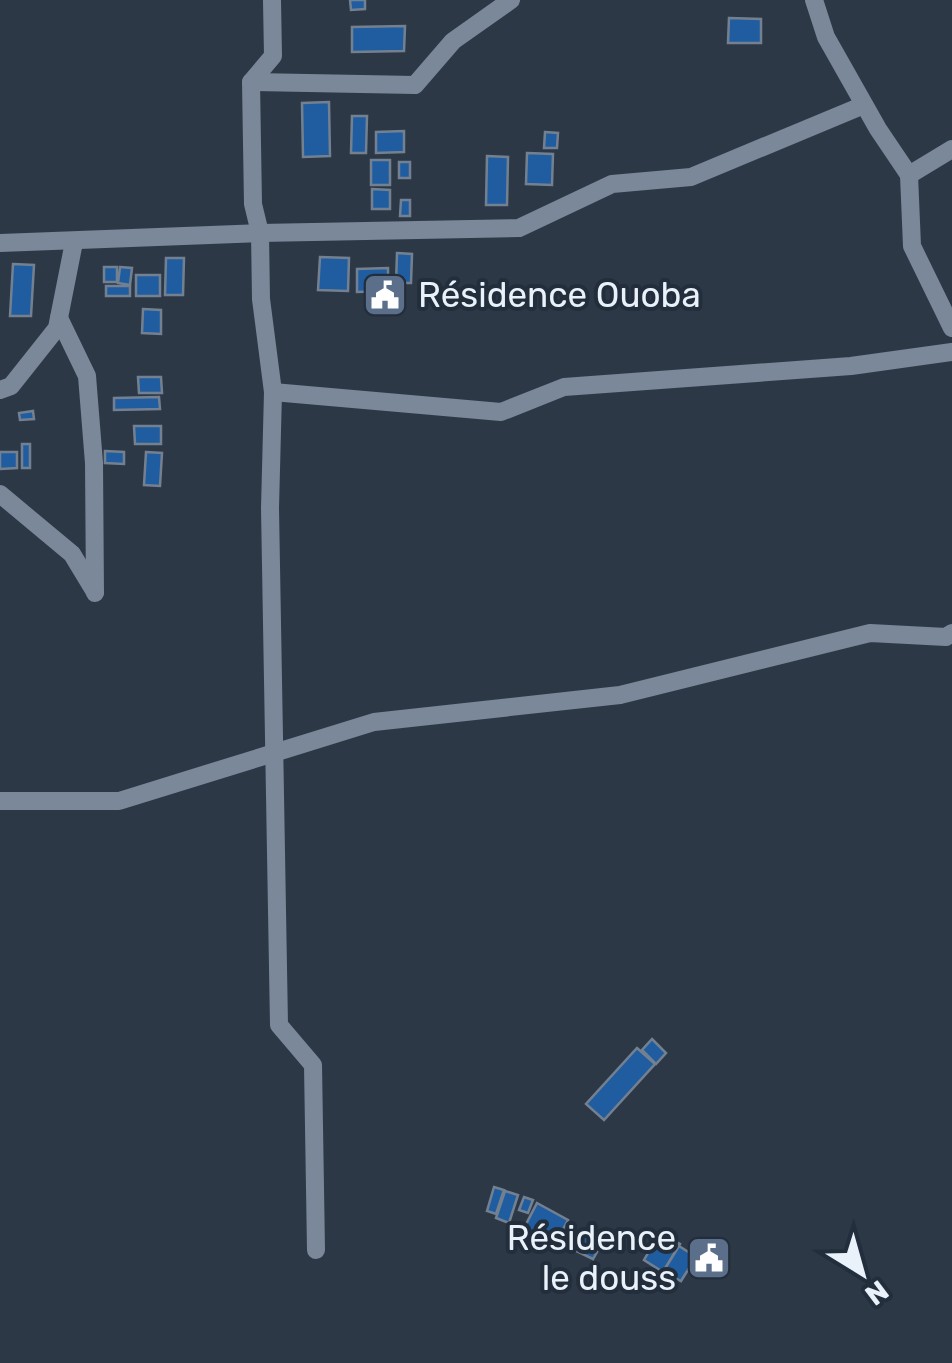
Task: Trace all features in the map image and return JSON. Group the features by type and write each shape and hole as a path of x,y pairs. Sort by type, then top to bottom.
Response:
{"street":[{"path":"272,0 273,56 252,82 254,204 260,232 261,299 273,392 270,508 279,1025 313,1065 316,1250"},
{"path":"252,82 416,85 453,41 511,0"},
{"path":"814,0 826,37 909,175 912,246 952,328"},
{"path":"0,243 260,232 519,228 612,184 691,176 864,105"},
{"path":"909,175 952,149"},
{"path":"0,390 11,386 57,328 74,242"},
{"path":"0,494 72,554 95,593 94,463 87,376 59,318"},
{"path":"273,392 500,412 564,387 851,366 952,352"},
{"path":"0,801 119,802 374,722 620,695 870,633 946,637 952,634"}],"building":[{"path":"350,0 365,0 365,9 351,10"},
{"path":"729,18 761,19 761,43 728,43"},
{"path":"405,26 404,51 352,52 352,27"},
{"path":"329,102 330,156 303,157 302,103"},
{"path":"352,116 367,116 366,153 351,153"},
{"path":"404,131 404,152 376,153 376,132"},
{"path":"545,132 558,133 557,148 544,148"},
{"path":"527,153 553,154 552,185 526,184"},
{"path":"487,156 508,157 507,205 486,205"},
{"path":"371,160 390,160 390,185 371,185"},
{"path":"399,162 410,162 410,178 399,178"},
{"path":"372,189 390,190 390,209 372,209"},
{"path":"401,200 410,200 410,216 400,216"},
{"path":"397,253 412,254 411,283 396,283"},
{"path":"320,257 349,258 348,291 318,290"},
{"path":"166,258 184,258 183,295 165,295"},
{"path":"13,264 34,265 31,316 10,316"},
{"path":"104,267 117,267 117,282 104,282"},
{"path":"120,267 132,268 130,285 118,283"},
{"path":"388,268 388,291 357,292 357,269"},
{"path":"136,275 160,275 160,296 136,296"},
{"path":"106,286 130,286 130,296 106,296"},
{"path":"143,309 161,310 161,334 142,333"},
{"path":"138,377 161,377 162,393 139,393"},
{"path":"159,397 160,409 114,410 114,398"},
{"path":"33,411 34,419 20,420 19,413"},
{"path":"134,426 161,426 161,444 135,444"},
{"path":"22,444 30,444 30,468 22,468"},
{"path":"105,451 124,452 124,464 105,463"},
{"path":"0,452 17,452 17,468 0,469"},
{"path":"146,452 162,453 160,486 144,485"},
{"path":"652,1039 666,1053 656,1064 642,1050"},
{"path":"637,1048 655,1064 604,1120 586,1104"},
{"path":"494,1187 504,1190 496,1214 487,1211"},
{"path":"505,1191 518,1195 509,1223 496,1218"},
{"path":"524,1197 533,1200 528,1213 519,1210"},
{"path":"537,1203 568,1220 553,1248 522,1232"},
{"path":"582,1232 602,1243 593,1259 574,1250"},
{"path":"660,1232 680,1244 663,1272 644,1260"},
{"path":"679,1246 696,1257 681,1281 663,1272"}],"place":[{"name":"Résidence Ouoba","path":"385,295"},
{"name":"Résidence le douss","path":"709,1258"}]}
